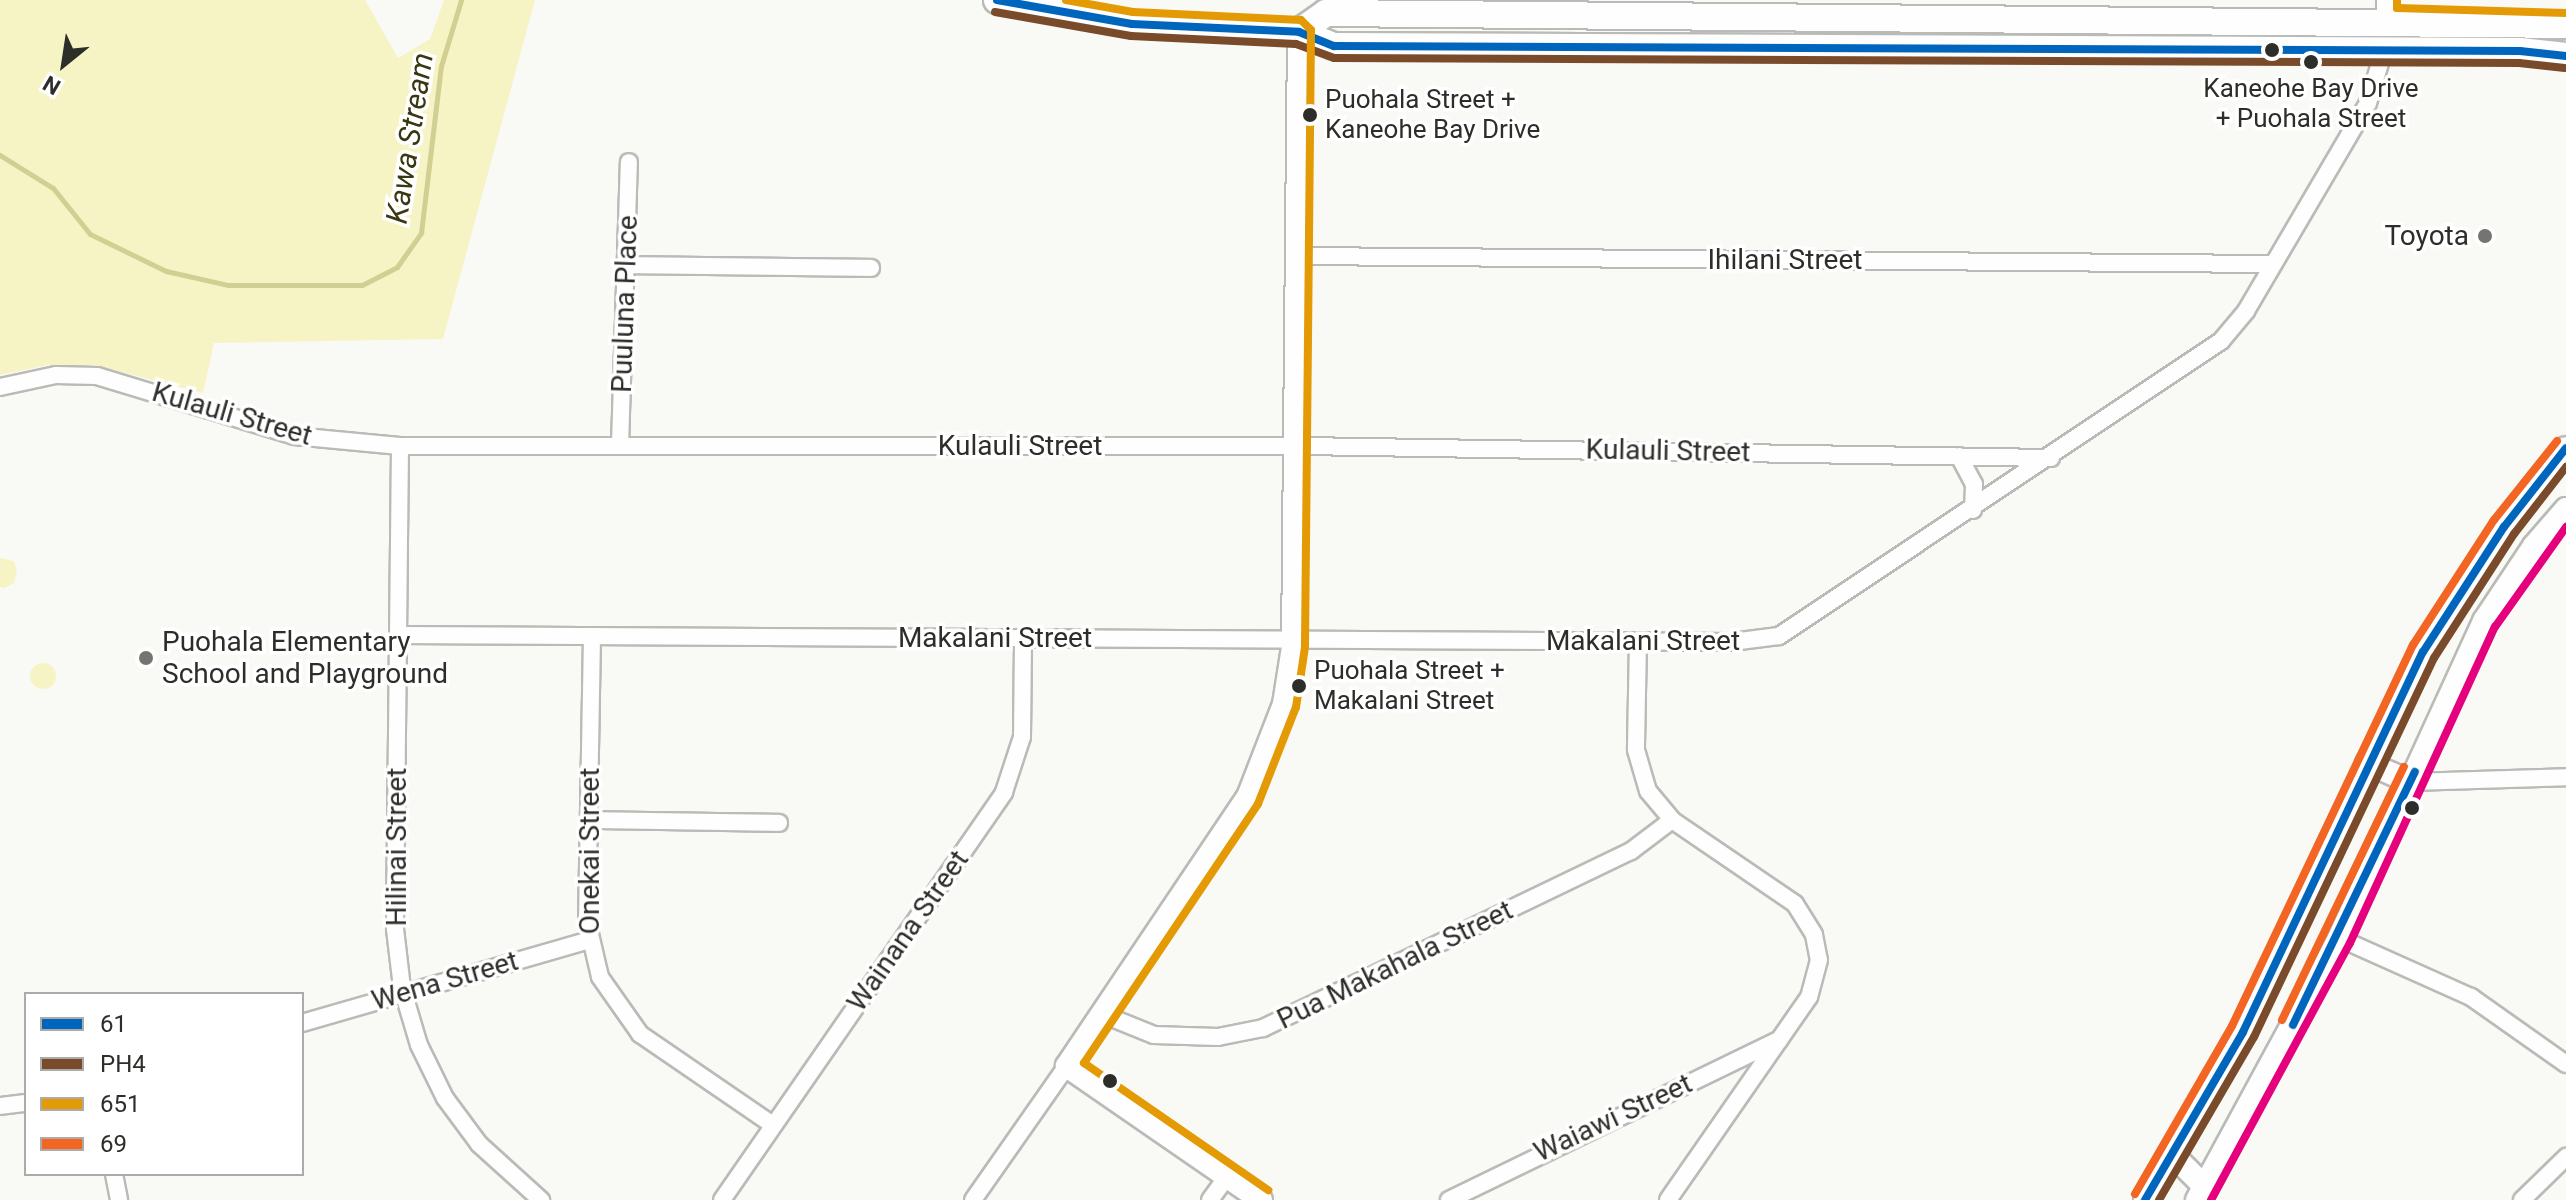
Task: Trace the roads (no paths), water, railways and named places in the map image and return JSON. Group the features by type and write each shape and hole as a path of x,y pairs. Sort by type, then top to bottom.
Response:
{"main road":[{"path":"997,0 1132,24 1299,32 1334,46 2384,50 2566,56"},
{"path":"1299,32 1326,13 1527,16 2385,10 2566,25"},
{"path":"2384,50 2385,10"},
{"path":"1527,16 1528,46"},
{"path":"1261,1200 1067,1066 1259,776 1284,704 1293,639 1299,32"},
{"path":"2145,1200 2174,1156 2243,1032 2367,763 2423,652 2504,527 2566,448"},
{"path":"2174,1156 2201,1194 2339,938 2484,621 2534,546 2566,509"},
{"path":"2367,763 2411,782"}],"street":[{"name":"Makalani Street","path":"399,635 1748,642 1779,636 2051,458 2221,341 2246,311 2368,103 2384,50"},
{"name":"Puuluna Place","path":"620,445 629,162"},
{"name":"Ihilani Street","path":"1297,256 2273,264"},
{"path":"627,265 871,268"},
{"name":"Kulauli Street","path":"0,387 36,377 97,376 294,436 400,446 1295,446 2051,458"},
{"name":"Hilinai Street","path":"400,446 395,929 403,992 419,1045 445,1098 479,1144 541,1200"},
{"path":"1959,456 1974,484 1973,510"},
{"name":"Onekai Street","path":"592,636 589,940 608,994 634,1028 773,1125"},
{"name":"Wainana Street","path":"722,1200 1004,792 1022,737 1023,638"},
{"path":"1638,641 1638,764 1648,791 1672,820 1785,897 1809,924 1817,948 1817,973 1809,997 1668,1200"},
{"path":"2411,782 2566,777"},
{"path":"589,820 779,823"},
{"name":"Pua Makahala Street","path":"1102,1014 1154,1035 1218,1037 1263,1028 1631,851 1672,820"},
{"path":"2339,938 2462,992 2566,1064"},
{"name":"Wena Street","path":"304,1022 589,940"},
{"name":"Waiawi Street","path":"1449,1200 1780,1039"},
{"path":"973,1200 1067,1066"},
{"path":"0,1106 24,1103"},
{"path":"2522,1200 2566,1157"},
{"path":"114,1176 119,1200"},
{"path":"1210,1200 1227,1177"}],"waterway":[{"name":"Kawa Stream","path":"0,155 53,188 90,234 166,271 228,285 362,285 397,267 421,233 441,66 461,0"}],"place":[{"name":"Kaneohe Bay Drive + Puohala Street","path":"2311,62"},
{"name":"Puohala Street + Kaneohe Bay Drive","path":"1310,115"},
{"name":"Toyota","path":"2485,236"},
{"name":"Puohala Elementary School and Playground","path":"146,658"},
{"name":"Puohala Street + Makalani Street","path":"1299,686"}]}
